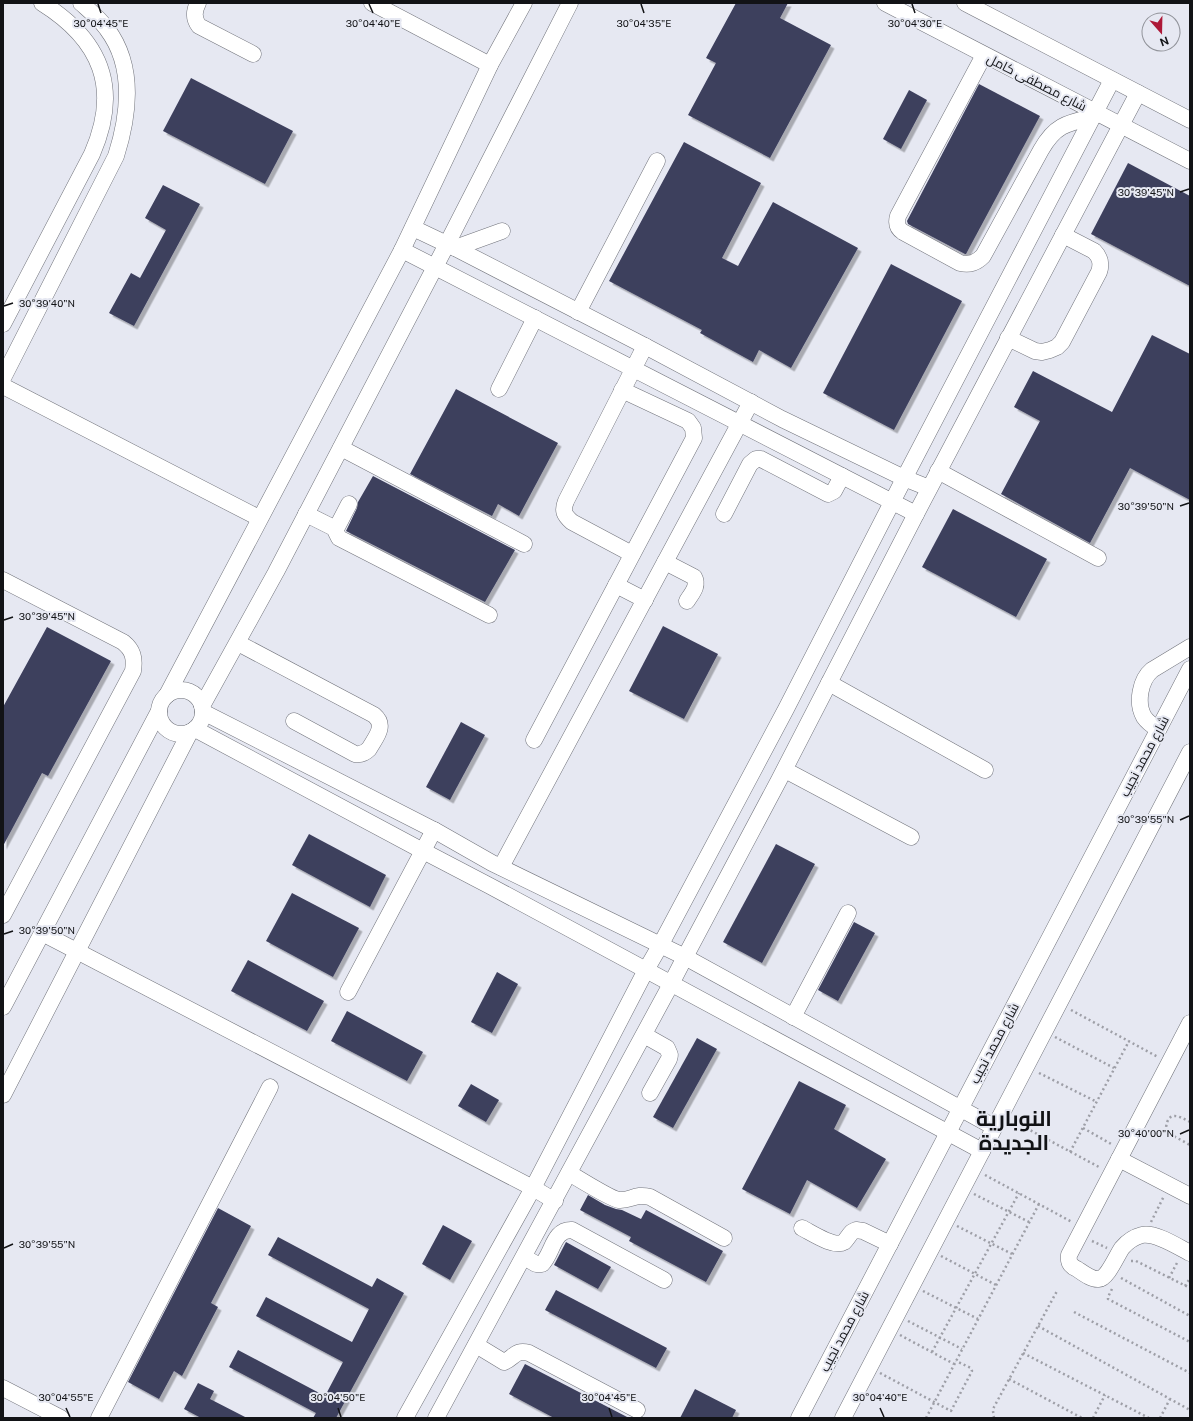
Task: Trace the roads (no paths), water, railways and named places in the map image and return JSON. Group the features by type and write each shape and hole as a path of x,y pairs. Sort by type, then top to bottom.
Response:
{"street":[{"path":"3,324 92,154 98,140 104,112 105,101 99,64 87,42 54,10 42,3"},
{"path":"3,378 116,156 121,139 127,86 124,66 107,29 81,3"},
{"path":"198,3 194,15 199,26 253,54"},
{"path":"372,3 490,65"},
{"path":"3,1007 159,711 160,705 167,695 259,518 402,250 490,65 524,3"},
{"path":"159,711 162,723 171,732 184,734 199,724 203,709 435,267 451,246 570,3"},
{"name":"شارع مصطفى كامل","path":"885,3 1094,115 1121,126 1190,161"},
{"path":"965,3 1190,120"},
{"path":"984,55 898,216 897,224 903,232 960,263 966,264 979,260 983,256 1041,150 1050,137 1066,123 1094,115"},
{"path":"406,1418 533,1188 646,970 756,766 904,478 1112,80"},
{"path":"436,1418 644,1035 782,775 929,488 1138,93"},
{"path":"554,328 572,308 657,161"},
{"path":"413,228 572,308 751,402 904,478 929,488"},
{"path":"451,246 502,230"},
{"path":"1008,338 1035,351 1042,352 1050,350 1057,347 1062,342 1077,314 1099,272 1101,263 1094,251 1063,235"},
{"path":"402,250 916,514"},
{"path":"17,297 40,306"},
{"path":"499,389 535,318"},
{"path":"632,554 572,522 565,517 563,509 645,346"},
{"path":"675,390 687,368"},
{"path":"3,386 259,518"},
{"path":"534,740 694,438 693,428 688,421 622,390"},
{"path":"501,867 751,402"},
{"path":"340,448 524,544"},
{"path":"724,514 750,464 756,459 761,459 828,494 834,491 842,476"},
{"path":"938,471 1098,558"},
{"path":"349,504 336,529 339,538 489,615"},
{"path":"306,514 336,529"},
{"path":"665,562 694,577 696,585 687,601"},
{"path":"3,580 123,642 129,647 133,655 134,663 133,671 3,915"},
{"path":"616,585 645,600"},
{"path":"238,643 374,715 381,723 369,749 366,752 355,754 294,721"},
{"path":"1158,729 1147,721 1142,712 1141,684 1147,674 1152,670 1190,647"},
{"name":"شارع محمد نجيب","path":"799,1418 1190,669"},
{"path":"829,683 985,770"},
{"path":"167,695 178,690 191,692 200,700 203,709 434,830 501,867 661,944 960,1109 997,1121"},
{"path":"192,730 490,886 982,1151"},
{"path":"3,1096 192,730"},
{"path":"842,1418 1190,752"},
{"path":"756,766 782,775 911,837"},
{"path":"348,992 434,830"},
{"path":"793,1017 848,913"},
{"path":"42,933 555,1200"},
{"path":"1187,1252 1153,1235 1144,1235 1132,1239 1123,1247 1107,1274 1098,1280 1073,1267 1068,1259 1069,1255 1086,1234 1111,1174 1190,1023"},
{"path":"644,1035 667,1048 670,1055 650,1093"},
{"path":"99,1418 270,1087"},
{"path":"1121,1155 1190,1196"},
{"path":"569,1173 616,1200 626,1200 640,1195 650,1197 724,1238"},
{"path":"802,1228 835,1244 846,1241 852,1232 859,1230 890,1244"},
{"path":"524,1257 536,1264 542,1264 559,1234 564,1230 572,1230 664,1280"},
{"path":"476,1345 504,1362 516,1353 529,1353 636,1410"},
{"path":"3,1388 61,1418"}],"district":[{"name":"النوبارية الجديدة","path":"1014,1131"}]}
